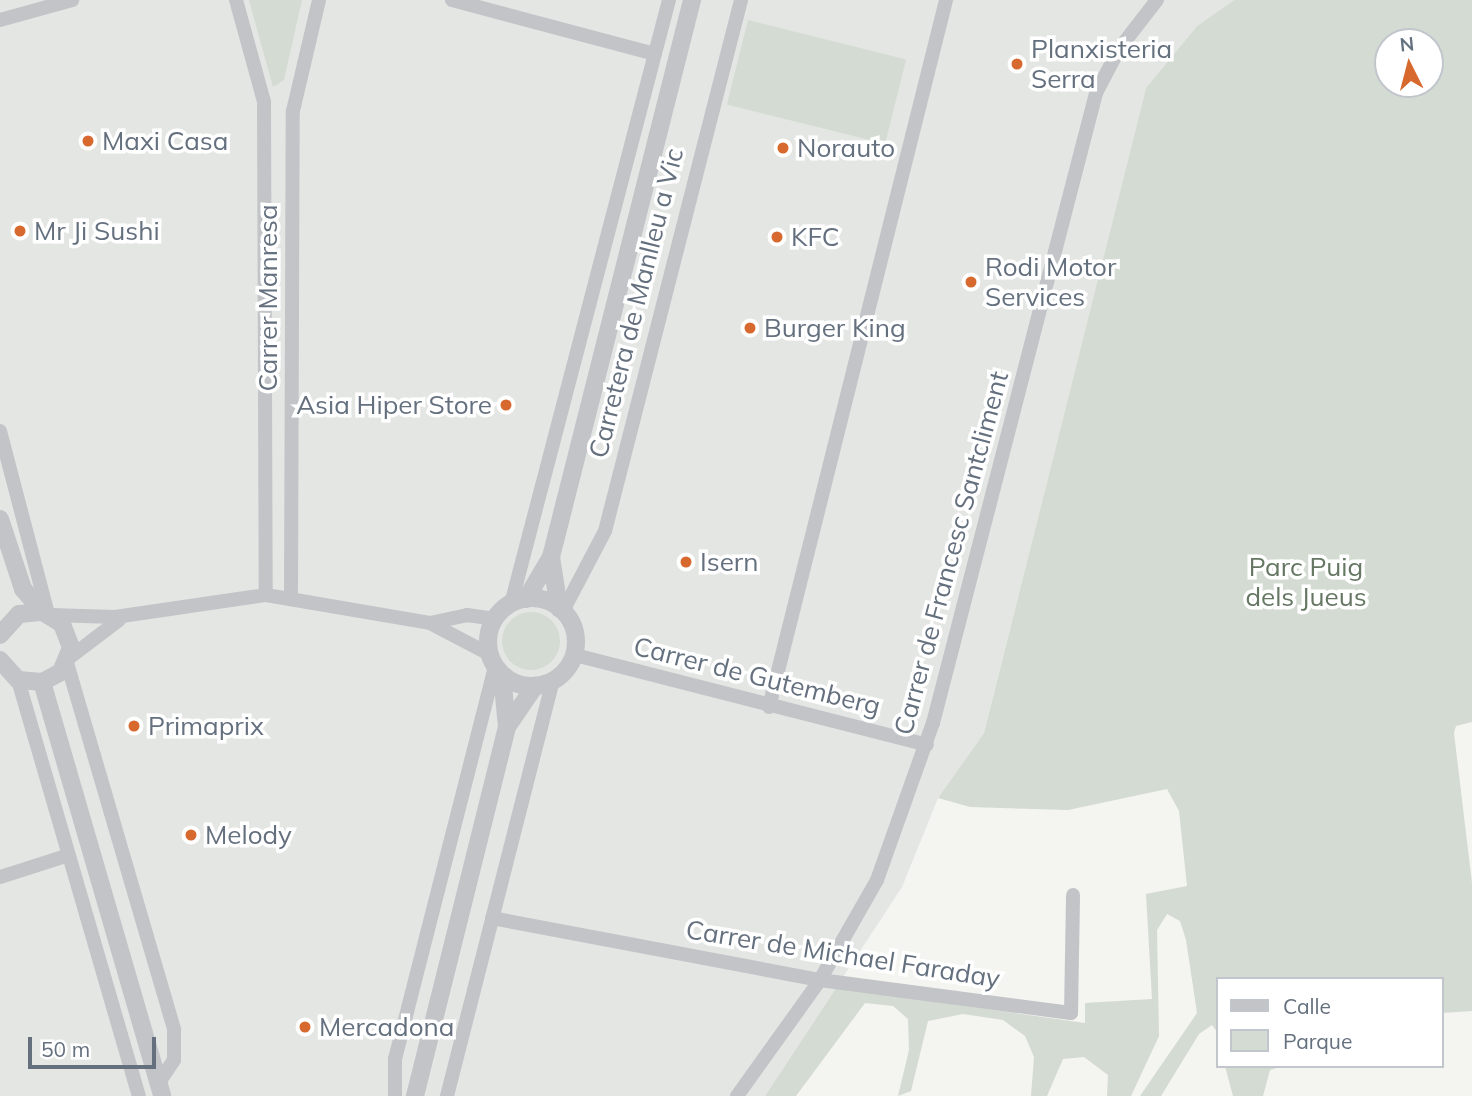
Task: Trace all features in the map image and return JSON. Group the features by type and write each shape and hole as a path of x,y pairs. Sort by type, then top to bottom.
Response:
{"street":[{"path":"0,20 72,0"},
{"path":"236,0 264,102 266,595"},
{"name":"Carrer Manresa","path":"291,598 293,111 319,0"},
{"path":"452,0 655,54"},
{"name":"Carretera de Manlleu a Vic","path":"518,601 669,0"},
{"name":"Carretera de Manlleu a Vic","path":"518,601 551,557 692,0"},
{"name":"Carretera de Manlleu a Vic","path":"561,609 605,531 741,0"},
{"path":"769,707 946,0"},
{"name":"Carrer de Francesc Santcliment","path":"737,1096 820,979 877,880 927,745 1096,93 1149,2"},
{"path":"0,431 48,614"},
{"path":"0,519 23,589 68,633 68,660 174,1030 174,1060 160,1090"},
{"path":"0,545 13,562 15,592 2,631"},
{"name":"Carretera de Manlleu a Vic","path":"551,557 561,609"},
{"path":"2,631 19,614 130,615 266,595 430,623 467,615 494,619 518,601 561,609 575,632 575,655 553,681 447,1096"},
{"path":"42,682 95,633 130,615"},
{"path":"494,619 495,665 507,727"},
{"path":"430,623 495,665 535,686"},
{"name":"Carrer de Gutemberg","path":"575,655 769,707 927,745"},
{"path":"395,1096 395,1059 495,665"},
{"path":"7,671 42,682"},
{"path":"7,671 69,855 139,1096"},
{"path":"415,1096 507,727 535,686 553,681"},
{"path":"42,682 160,1090"},
{"path":"0,877 69,855"},
{"name":"Carrer de Michael Faraday","path":"492,918 820,979 1071,1013 1073,895"}],"shaded area":[{"path":"0,0 1234,0 1197,26 1146,88 984,733 938,798 902,887 765,1096 0,1096"}],"green space":[{"path":"249,0 302,0 284,80 273,87"},
{"name":"Parc Puig dels Jueus","path":"1234,0 1472,0 1472,722 1456,726 1454,733 1472,883 1472,1011 1444,1013 1444,977 1216,977 1216,1030 1212,1025 1199,1034 1161,1096 1140,1096 1197,1013 1186,940 1180,921 1167,914 1157,930 1159,1036 1131,1096 1107,1096 1108,1075 1084,1057 1063,1059 1047,1096 1031,1096 1034,1057 1025,1036 1003,1020 963,1014 928,1021 911,1091 898,1096 909,1050 908,1019 893,1006 865,1003 796,1096 765,1096 836,988 1085,1023 1085,1003 1152,999 1146,894 1187,886 1179,811 1167,789 1068,810 970,807 938,798 984,733 1146,88 1197,26"},
{"path":"748,20 906,59 885,144 727,104"},
{"path":"531,612 542,614 555,625 560,641 558,652 547,665 531,670 520,668 507,657 502,641 504,630 515,617"},
{"path":"1226,1068 1276,1068 1270,1070 1263,1096 1233,1096"}],"place":[{"name":"Planxisteria Serra","path":"1017,64"},
{"name":"Maxi Casa","path":"88,141"},
{"name":"Norauto","path":"783,148"},
{"name":"Mr Ji Sushi","path":"20,231"},
{"name":"KFC","path":"777,237"},
{"name":"Rodi Motor Services","path":"971,282"},
{"name":"Burger King","path":"750,328"},
{"name":"Asia Hiper Store","path":"506,405"},
{"name":"Isern","path":"686,562"},
{"name":"Primaprix","path":"134,726"},
{"name":"Melody","path":"191,835"},
{"name":"Mercadona","path":"305,1027"}]}
